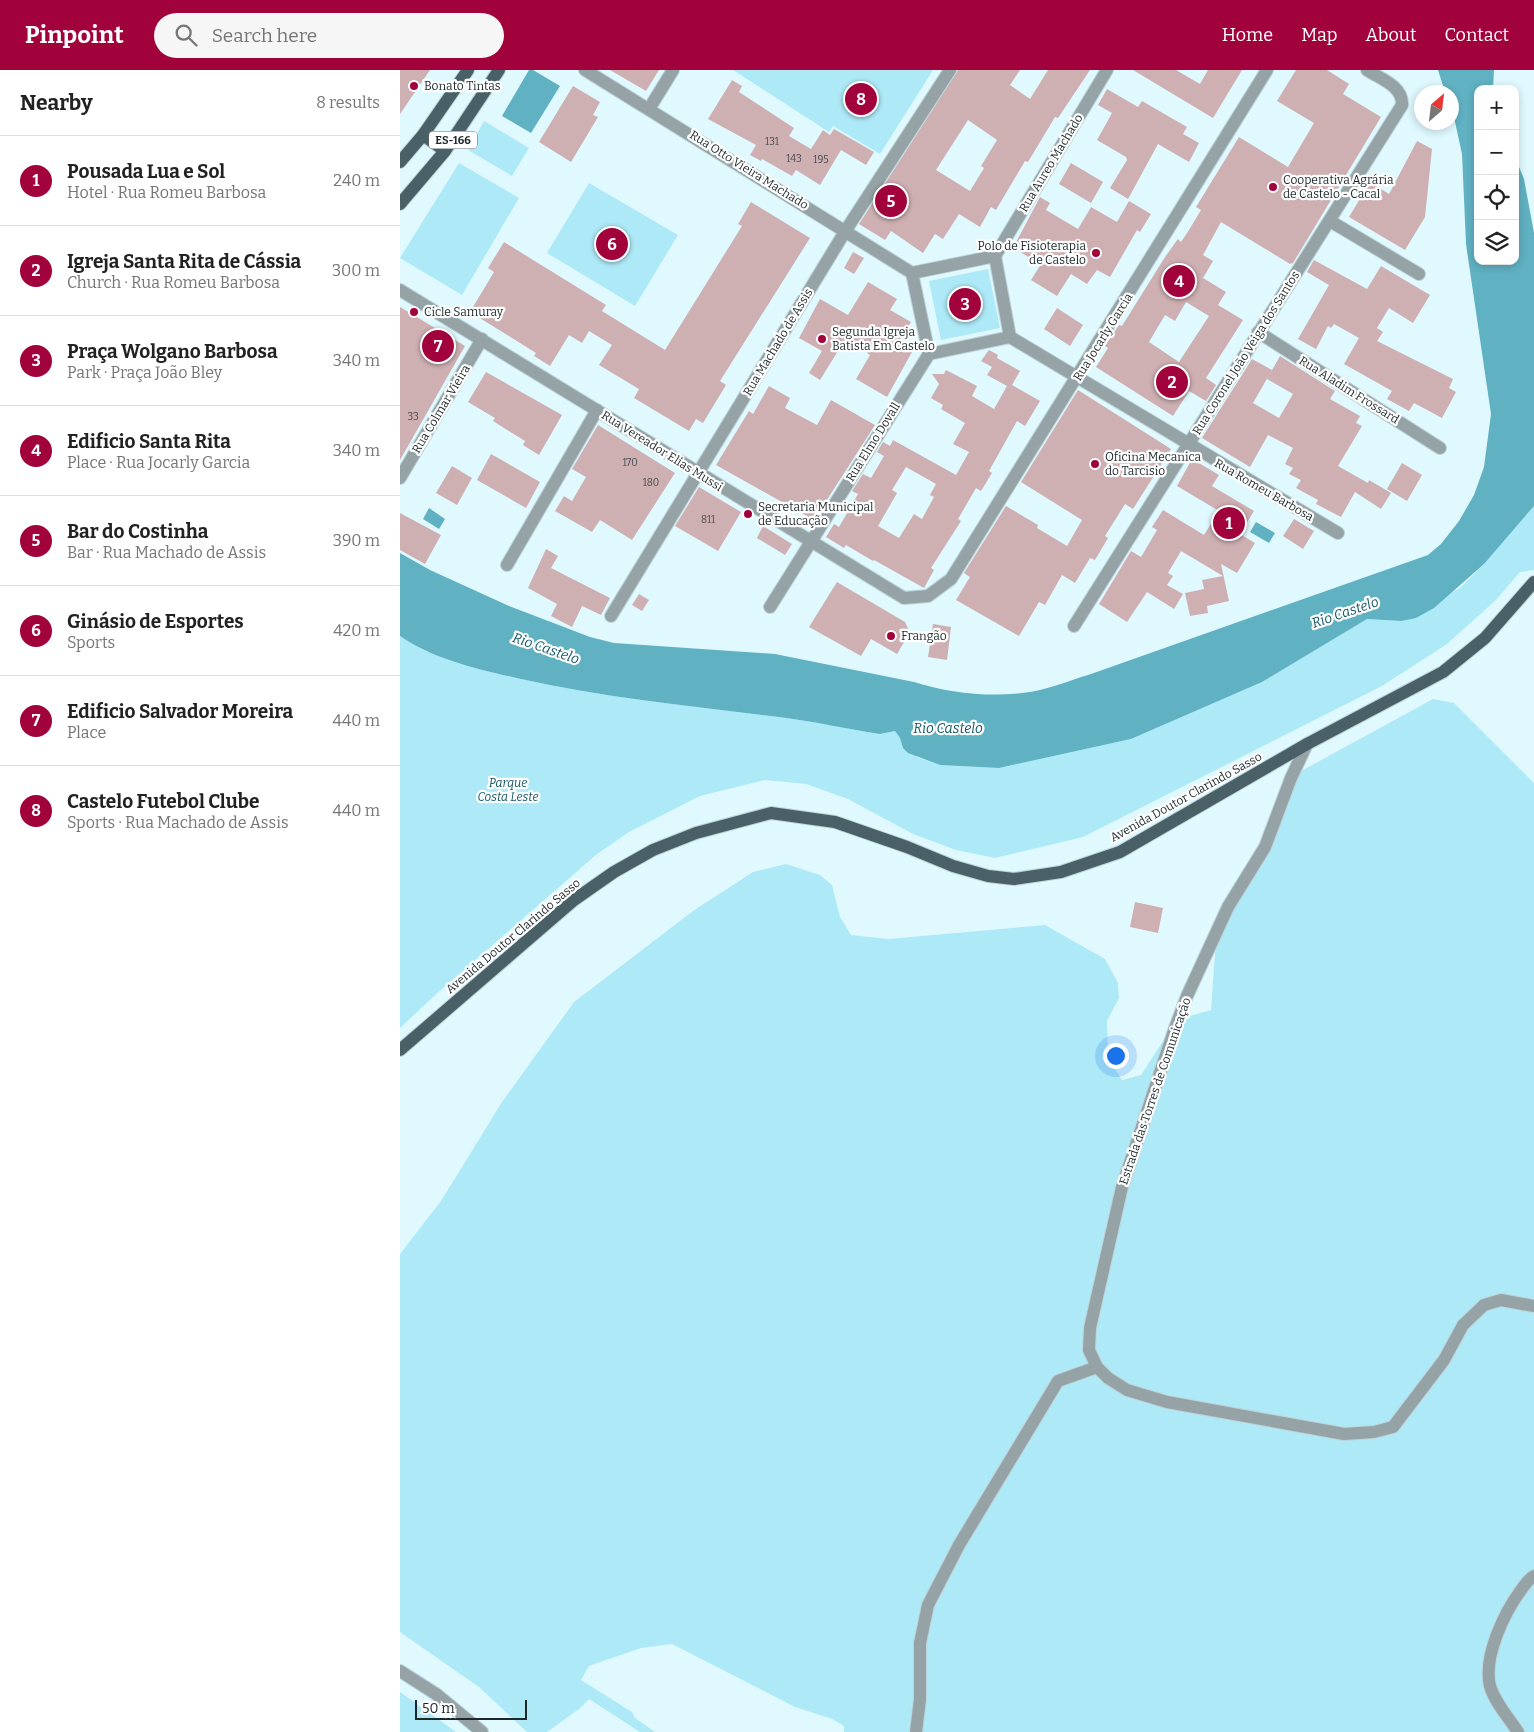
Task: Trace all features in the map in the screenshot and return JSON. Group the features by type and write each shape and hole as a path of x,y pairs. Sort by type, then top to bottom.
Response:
{"main road":[{"name":"ES-166","path":"400,162 423,135 468,70"},
{"name":"ES-166","path":"400,204 445,151 499,70"},
{"path":"423,135 445,151"},
{"name":"Avenida Doutor Clarindo Sasso","path":"400,1050 574,900 614,872 653,850 696,832 772,813 835,822 907,847 953,866 988,876 1014,879 1061,872 1120,852 1307,744 1443,672 1485,638 1534,582"}],"street":[{"name":"Rua Otto Vieira Machado","path":"584,70 846,230 912,273"},
{"path":"650,109 674,70"},
{"name":"Rua Machado de Assis","path":"611,616 846,230 950,70"},
{"name":"Rua Aureo Machado","path":"995,256 1107,70"},
{"name":"Rua Jocarly Garcia","path":"928,596 951,579 1078,378 1267,70"},
{"name":"Rua Coronel João Veiga dos Santos","path":"1074,626 1402,105 1402,96 1398,90 1367,70"},
{"path":"1330,221 1419,274"},
{"path":"995,256 1010,337 929,354 912,273 995,256"},
{"name":"Rua Vereador Elias Mussi","path":"400,290 904,598 928,596"},
{"name":"Rua Aladim Frossard","path":"1258,332 1440,448"},
{"name":"Rua Romeu Barbosa","path":"1010,337 1187,445 1338,533"},
{"name":"Rua Colmar Vieira","path":"400,478 482,339"},
{"name":"Rua Elmo Dovall","path":"770,607 929,354"},
{"path":"506,565 597,410"},
{"name":"Estrada das Torres de Comunicação","path":"1097,1367 1089,1350 1090,1328 1110,1231 1144,1117 1187,996 1228,908 1265,848 1291,778 1307,744"},
{"path":"916,1732 920,1699 920,1643 928,1605 959,1545 1058,1381 1097,1367 1108,1378 1127,1390 1167,1402 1344,1434 1374,1432 1393,1428 1444,1360 1463,1324 1484,1305 1501,1300 1534,1306"},
{"path":"1518,1732 1498,1703 1490,1686 1491,1661 1497,1633 1509,1606 1534,1576"},
{"path":"400,1671 436,1694 482,1732"}],"green space":[{"path":"733,70 933,70 880,154 833,126 829,132"},
{"path":"484,121 529,148 512,176 468,150"},
{"path":"459,163 519,198 462,295 400,258"},
{"path":"589,183 678,235 635,306 547,253"},
{"path":"988,269 1000,328 941,340 929,281"},
{"name":"Parque Costa Leste","path":"1534,506 1534,570 1520,572 1496,600 1447,644 1382,686 1083,837 995,858 956,850 913,834 848,799 806,784 765,780 700,796 629,832 597,854 400,1028 400,636 443,658 474,668 521,679 617,696 792,719 880,734 895,731 900,738 903,748 919,758 940,765 999,768 1131,739 1262,682 1367,619 1401,621 1460,588 1484,564"},
{"path":"1433,699 1454,703 1534,783 1534,1732 844,1732 844,1726 832,1719 795,1707 672,1644 641,1648 589,1666 581,1680 632,1712 635,1718 655,1732 640,1732 589,1699 579,1709 547,1732 527,1732 479,1687 400,1632 400,1254 441,1201 502,1102 574,1002 693,911 753,872 786,864 820,875 832,885 840,917 851,935 888,939 1045,925 1105,959 1118,983 1119,998 1107,1021 1108,1058 1122,1080 1141,1075 1169,1032 1186,1017 1211,1010 1217,927 1241,884 1291,779 1303,770"},
{"path":"400,1692 456,1732 400,1732"}],"water":[{"path":"529,70 533,70 560,86 531,133 502,116"},
{"name":"Rio Castelo","path":"1438,70 1494,70 1493,85 1474,85 1474,265 1519,265 1519,167 1524,179 1534,233 1534,506 1484,564 1434,608 1416,618 1401,621 1367,619 1262,682 1131,739 999,768 940,765 908,753 903,748 900,738 895,731 880,734 792,719 617,696 521,679 474,668 443,658 400,636 400,553 430,570 509,606 590,637 614,643 775,654 914,682 944,690 993,695 1025,693 1053,687 1091,674 1428,555 1441,544 1459,521 1474,495 1484,467 1491,414 1466,244 1462,154 1457,130 1459,130 1459,85 1443,85"},
{"path":"429,508 445,519 439,529 423,519"},
{"path":"1256,522 1275,533 1269,543 1250,532"}],"building":[{"path":"400,70 430,70 400,114"},
{"path":"610,70 659,70 646,91"},
{"path":"958,70 1020,70 1010,85 1030,99 1048,70 1090,70 1058,118 1055,117 1028,162 1025,161 996,210 991,207 980,227 959,214 943,239 935,234 923,253 891,231 885,240 859,224","holes":["968,120 997,140 981,166 984,168 970,191 936,170"]},
{"path":"1133,70 1176,70 1200,84 1208,70 1242,70 1213,118"},
{"path":"1296,70 1327,70 1349,84 1343,94 1381,117 1293,263 1290,264 1221,222 1203,255 1213,261 1203,278 1226,292 1218,305 1243,320 1206,378 1216,385 1206,401 1189,391 1173,416 1096,367 1108,348 1105,346 1119,325 1122,326 1165,257 1178,239 1181,242 1189,230 1201,210 1196,207 1239,137 1288,167 1314,123 1277,101","holes":["1186,302 1209,316 1179,362 1149,342 1165,315 1175,321"]},
{"path":"732,80 742,86 739,92 794,128 789,136 811,149 823,130 830,135 834,129 874,152 866,165 841,150 820,185 796,170 792,176 762,159 761,161 750,155 756,145 708,119"},
{"path":"573,86 600,102 593,115 598,117 571,162 539,142"},
{"path":"1107,89 1138,107 1142,101 1187,127 1183,134 1199,143 1189,162 1158,144 1128,199 1110,188 1127,160 1126,157 1097,140 1112,113 1098,105"},
{"path":"1417,141 1432,149 1425,217 1405,250 1349,217 1370,182 1389,194"},
{"path":"1071,163 1103,182 1091,203 1059,184"},
{"path":"1040,197 1050,203 1046,210 1078,229 1091,207 1117,222 1129,201 1151,214 1140,232 1137,230 1110,277 1097,270 1087,284 1071,274 1057,296 1031,280 1041,264 1013,248"},
{"path":"751,202 810,238 720,381 726,385 703,423 696,419 689,431 634,398 639,389 599,365 612,345 589,331 582,343 569,335 550,366 534,356 536,353 470,312 494,272 488,268 504,242 606,305 602,311 665,350 742,226 738,224"},
{"path":"853,252 864,258 854,274 844,268"},
{"path":"1314,260 1367,289 1381,266 1430,295 1413,323 1389,308 1377,328 1383,332 1377,341 1453,379 1449,388 1456,392 1442,418 1414,403 1409,411 1387,399 1392,391 1344,364 1359,338 1334,324 1331,328 1328,326 1316,349 1298,339 1329,285 1307,272"},
{"path":"868,282 897,299 890,310 911,322 898,343 912,352 887,397 856,379 870,355 867,353 868,351 846,338 820,380 809,373 822,351 799,338 820,299 848,315"},
{"path":"400,307 465,346 400,460"},
{"path":"1057,308 1083,325 1070,346 1044,329"},
{"path":"989,350 998,355 997,358 1020,371 1012,385 1040,401 1025,426 1017,421 989,471 992,473 981,491 976,488 958,519 961,521 931,568 934,570 924,588 846,545 844,548 826,537 834,524 839,527 858,494 852,491 863,474 871,478 884,456 877,452 883,442 890,446 893,440 956,475 969,452 953,444 965,423 941,409 943,405 931,398 939,384 932,374 944,374 946,370 977,386 972,396 994,409 1007,386 987,375 992,367 981,361","holes":["906,467 936,484 930,495 934,497 922,519 914,514 899,538 878,526 897,493 892,490"]},
{"path":"1280,356 1335,391 1330,399 1360,416 1356,423 1362,426 1338,466 1368,483 1369,480 1391,493 1381,509 1355,492 1341,517 1316,504 1318,500 1296,488 1301,480 1289,474 1293,468 1285,464 1293,448 1268,435 1250,467 1202,438 1252,359 1272,370 1253,403 1279,418 1293,394 1267,379"},
{"path":"486,372 562,415 539,455 523,445 525,441 493,421 495,418 468,402"},
{"path":"769,386 790,398 785,408 817,425 831,400 875,425 814,520 716,465 749,411 753,414"},
{"path":"1078,390 1171,449 1133,509 1125,504 1105,536 1108,538 1095,560 1090,558 1075,583 1062,575 1045,605 1039,602 1019,636 956,600 970,577 964,573 1006,506 1038,525 1037,528 1067,546 1082,520 1021,482"},
{"path":"598,425 675,473 632,540 600,520 592,532 555,511 564,496 572,501 586,477 572,469"},
{"path":"491,454 540,482 526,508 477,480"},
{"path":"1192,459 1219,475 1212,486 1254,511 1240,534 1255,543 1237,573 1221,564 1229,601 1207,606 1208,613 1190,616 1185,593 1204,589 1202,580 1223,576 1181,551 1168,573 1173,576 1167,585 1183,594 1174,609 1147,592 1127,622 1099,604 1131,551 1141,557 1157,530 1152,527 1163,510 1204,535 1219,511 1177,486"},
{"path":"1402,463 1422,475 1407,501 1387,489"},
{"path":"452,466 472,478 457,505 436,493"},
{"path":"699,487 741,512 718,551 675,526"},
{"path":"400,513 441,535 425,564 400,550"},
{"path":"1294,519 1314,531 1303,549 1283,536"},
{"path":"763,526 792,544 785,555 757,538"},
{"path":"546,549 558,556 551,568 610,598 601,615 582,606 572,627 551,616 557,604 528,588"},
{"path":"837,582 905,622 910,632 897,654 871,639 861,656 809,627"},
{"path":"639,594 649,600 642,611 632,605"},
{"path":"933,624 951,627 947,660 928,657"},
{"path":"1135,902 1163,908 1158,933 1130,927"}],"place":[{"name":"Bonato Tintas","path":"414,86"},
{"name":"Castelo Futebol Clube","path":"861,99"},
{"name":"Cooperativa Agrária de Castelo - Cacal","path":"1273,187"},
{"name":"Bar do Costinha","path":"891,201"},
{"name":"Ginásio de Esportes","path":"612,244"},
{"name":"Polo de Fisioterapia de Castelo","path":"1096,253"},
{"name":"Edificio Santa Rita","path":"1179,281"},
{"name":"Praça Wolgano Barbosa","path":"965,304"},
{"name":"Cicle Samuray","path":"414,312"},
{"name":"Segunda Igreja Batista Em Castelo","path":"822,339"},
{"name":"Edificio Salvador Moreira","path":"438,346"},
{"name":"Igreja Santa Rita de Cássia","path":"1172,382"},
{"name":"Oficina Mecanica do Tarcisio","path":"1095,464"},
{"name":"Secretaria Municipal de Educação","path":"748,514"},
{"name":"Pousada Lua e Sol","path":"1229,523"},
{"name":"Frangão","path":"891,636"}]}
